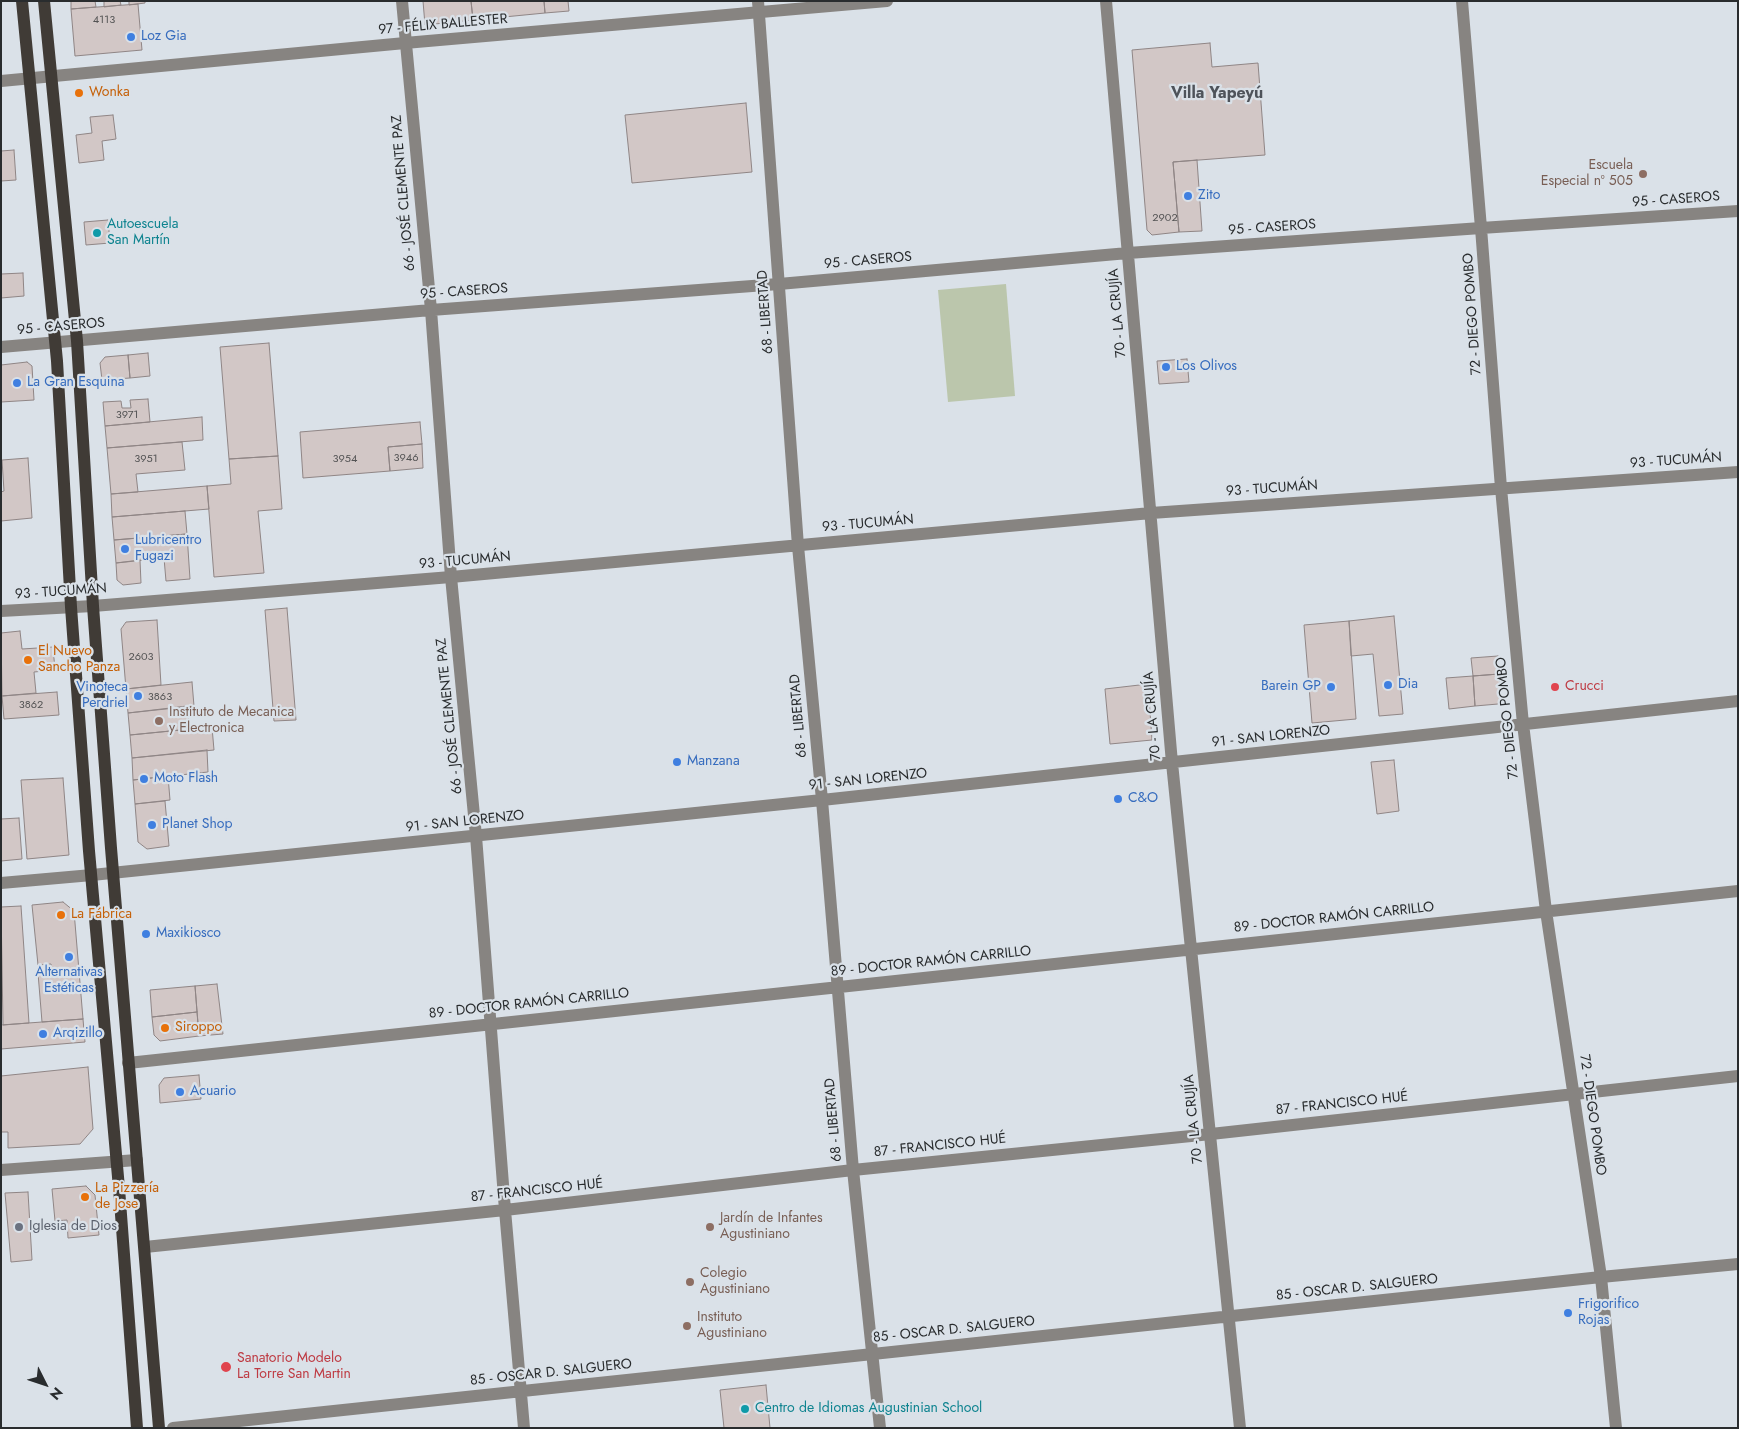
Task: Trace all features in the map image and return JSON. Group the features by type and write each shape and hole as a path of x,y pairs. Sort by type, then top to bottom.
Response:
{"main road":[{"path":"22,1 28,79 55,343 71,607 137,1428"},
{"path":"44,1 77,341 93,606 113,873 159,1428"}],"street":[{"name":"66 - JOSÉ CLEMENTE PAZ","path":"402,1 431,310 451,577 476,836 524,1428"},
{"name":"97 - FÉLIX BALLESTER","path":"1,81 759,7 888,1"},
{"name":"70 - LA CRUJÍA","path":"1106,1 1172,763 1240,1428"},
{"name":"72 - DIEGO POMBO","path":"1462,1 1501,488 1523,724 1546,911 1601,1277 1616,1428"},
{"name":"68 - LIBERTAD","path":"759,7 798,546 822,800 853,1170 880,1428"},
{"name":"95 - CASEROS","path":"1,347 431,310 779,284 1128,253 1738,212"},
{"name":"93 - TUCUMÁN","path":"1,611 93,606 451,577 1151,513 1738,472"},
{"name":"91 - SAN LORENZO","path":"1,883 92,876 822,800 1738,701"},
{"name":"89 - DOCTOR RAMÓN CARRILLO","path":"128,1063 1738,891"},
{"name":"87 - FRANCISCO HUÉ","path":"145,1247 505,1210 853,1170 1211,1134 1738,1076"},
{"path":"1,1170 137,1160"},
{"name":"85 - OSCAR D. SALGUERO","path":"173,1428 1738,1264"}],"green space":[{"path":"1006,284 1015,396 948,402 938,290"}],"building":[{"path":"71,1 95,1 96,7 71,9"},
{"path":"104,1 120,1 121,5 104,7"},
{"path":"129,1 145,1 145,3 129,5"},
{"path":"423,1 471,1 473,20 425,25"},
{"path":"471,1 544,1 545,13 473,20"},
{"path":"544,1 568,1 569,11 545,13"},
{"path":"138,4 142,50 75,56 71,9"},
{"path":"1210,43 1212,67 1258,63 1265,155 1173,162 1179,232 1152,235 1147,230 1132,50"},
{"path":"746,103 752,172 632,183 625,115"},
{"path":"113,115 116,139 102,141 104,160 79,163 76,135 92,133 90,117"},
{"path":"14,150 16,180 1,181 1,151"},
{"name":"Zito","path":"1197,160 1202,231 1179,232 1173,162"},
{"name":"Autoescuela San Martín","path":"108,220 110,243 86,245 84,222"},
{"path":"23,273 24,296 1,298 1,274"},
{"path":"269,343 278,456 229,459 220,347"},
{"path":"148,353 150,376 130,378 128,355"},
{"path":"128,355 130,378 102,380 100,363 105,357"},
{"path":"1187,359 1189,382 1159,384 1157,361"},
{"name":"La Gran Esquina","path":"27,362 32,366 34,400 1,402 1,365"},
{"path":"148,399 150,422 105,426 103,402 121,401 122,408 131,408 130,400"},
{"path":"202,417 203,440 107,448 105,426"},
{"path":"420,422 422,444 388,447 390,471 303,478 300,432"},
{"path":"182,442 185,470 136,474 138,492 111,494 107,448"},
{"path":"422,444 423,468 390,471 388,447"},
{"path":"278,456 282,509 258,511 264,573 214,577 207,486 231,484 229,459"},
{"path":"28,458 32,518 1,521 1,492 4,491 2,460"},
{"path":"207,486 209,509 112,517 111,494"},
{"path":"185,511 187,534 114,540 112,517"},
{"path":"187,534 190,579 166,581 164,558 116,563 114,540"},
{"path":"140,560 141,583 123,585 117,580 116,563"},
{"path":"287,608 296,720 274,721 265,610"},
{"name":"Dia","path":"1394,616 1403,714 1379,716 1373,654 1351,656 1349,621"},
{"path":"157,620 161,685 126,689 121,629 126,622"},
{"name":"Barein GP","path":"1349,621 1356,719 1312,723 1304,625"},
{"name":"El Nuevo Sancho Panza","path":"20,631 22,649 53,647 55,670 34,672 36,693 2,696 1,633"},
{"path":"1498,656 1499,674 1473,676 1471,658"},
{"path":"1499,674 1501,699 1498,704 1475,706 1473,676"},
{"path":"1473,676 1475,706 1449,709 1446,678"},
{"path":"192,682 194,706 128,713 126,689"},
{"path":"1148,684 1152,740 1110,744 1105,689"},
{"path":"57,692 59,715 4,719 2,696"},
{"path":"187,706 190,729 130,735 128,713"},
{"path":"212,727 214,750 132,758 130,735"},
{"path":"207,750 208,772 133,780 132,758"},
{"path":"1394,760 1399,811 1377,814 1371,762"},
{"path":"168,776 170,800 135,804 133,780"},
{"path":"63,778 69,855 27,859 21,780"},
{"path":"165,801 169,846 147,849 138,842 135,804"},
{"path":"19,818 22,859 1,861 1,819"},
{"path":"63,902 74,911 83,1019 42,1022 38,973 52,972 51,964 38,965 32,905"},
{"path":"21,906 29,1023 3,1025 1,907"},
{"path":"217,984 223,1034 199,1036 195,986"},
{"path":"195,986 197,1012 152,1017 150,990"},
{"path":"197,1012 199,1036 160,1041 154,1035 152,1017"},
{"name":"Arqizillo","path":"83,1019 85,1042 1,1049 1,1025"},
{"path":"88,1067 93,1129 80,1144 8,1148 8,1132 1,1132 1,1076"},
{"name":"Acuario","path":"199,1075 201,1099 160,1103 159,1085 164,1078"},
{"path":"86,1186 95,1195 99,1235 68,1238 67,1220 55,1221 52,1189"},
{"name":"Iglesia de Dios","path":"28,1192 32,1260 11,1262 5,1193"},
{"name":"Centro de Idiomas Augustinian School","path":"766,1385 770,1428 724,1428 720,1390"}],"place":[{"name":"Loz Gia","path":"131,37"},
{"name":"Wonka","path":"79,93"},
{"name":"Escuela Especial nº 505","path":"1643,174"},
{"name":"Zito","path":"1188,196"},
{"name":"Autoescuela San Martín","path":"97,233"},
{"name":"Los Olivos","path":"1166,367"},
{"name":"La Gran Esquina","path":"17,383"},
{"name":"Lubricentro Fugazi","path":"125,549"},
{"name":"El Nuevo Sancho Panza","path":"28,660"},
{"name":"Dia","path":"1388,685"},
{"name":"Barein GP","path":"1331,687"},
{"name":"Crucci","path":"1555,687"},
{"name":"Vinoteca Perdriel","path":"138,696"},
{"name":"Instituto de Mecanica y Electronica","path":"159,721"},
{"name":"Manzana","path":"677,762"},
{"name":"Moto Flash","path":"144,779"},
{"name":"C&O","path":"1118,799"},
{"name":"Planet Shop","path":"152,825"},
{"name":"La Fábrica","path":"61,915"},
{"name":"Maxikiosco","path":"146,934"},
{"name":"Alternativas Estéticas","path":"69,957"},
{"name":"Siroppo","path":"165,1028"},
{"name":"Arqizillo","path":"43,1034"},
{"name":"Acuario","path":"180,1092"},
{"name":"La Pizzería de Jose","path":"85,1197"},
{"name":"Iglesia de Dios","path":"19,1227"},
{"name":"Jardín de Infantes Agustiniano","path":"710,1227"},
{"name":"Colegio Agustiniano","path":"690,1282"},
{"name":"Frigorifico Rojas","path":"1568,1313"},
{"name":"Instituto Agustiniano","path":"687,1326"},
{"name":"Sanatorio Modelo La Torre San Martin","path":"226,1367"},
{"name":"Centro de Idiomas Augustinian School","path":"745,1409"}],"district":[{"name":"Villa Yapeyú","path":"1217,94"}]}
